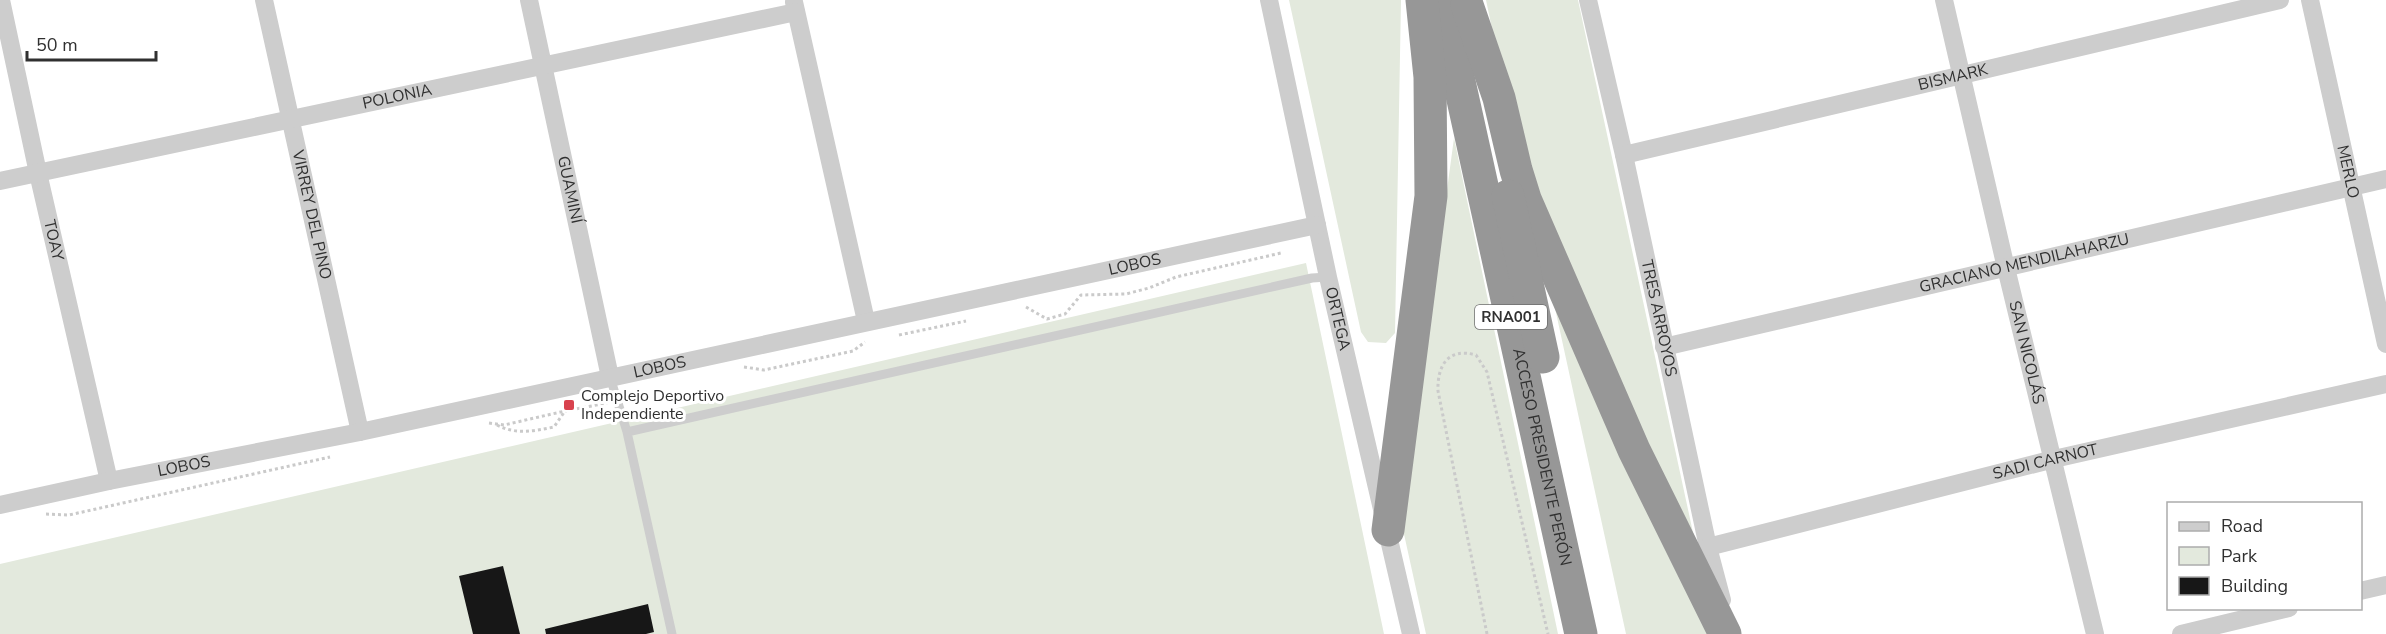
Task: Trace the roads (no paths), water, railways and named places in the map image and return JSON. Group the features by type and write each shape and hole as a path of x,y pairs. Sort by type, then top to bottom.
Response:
{"highway":[{"path":"1388,530 1431,196 1430,77 1422,0"},
{"path":"1458,2 1499,98 1525,199 1634,450 1725,634"},
{"name":"ACCESO PRESIDENTE PERÓN","path":"1458,2 1581,634"},
{"name":"ACCESO PRESIDENTE PERÓN","path":"1458,2 1604,634"}],"street":[{"name":"TOAY","path":"1,0 109,481"},
{"name":"VIRREY DEL PINO","path":"264,0 360,432"},
{"name":"GUAMINÍ","path":"529,0 610,377"},
{"name":"ORTEGA","path":"1269,0 1328,277 1411,634"},
{"name":"TRES ARROYOS","path":"1588,0 1624,155 1708,547 1730,634"},
{"name":"SAN NICOLÁS","path":"1944,0 2095,634"},
{"name":"BISMARK","path":"1624,155 2280,0"},
{"name":"MERLO","path":"2310,0 2386,344"},
{"name":"POLONIA","path":"0,181 544,65 795,6"},
{"path":"795,6 867,330"},
{"name":"GRACIANO MENDILAHARZU","path":"1665,347 2386,179"},
{"name":"LOBOS","path":"0,505 109,481 360,432 610,377 867,330 1317,225"},
{"name":"SADI CARNOT","path":"1708,547 2054,459 2386,384"},
{"path":"2362,591 2386,585"},
{"path":"2181,634 2285,610"}],"lane":[{"path":"627,432 1288,283 1328,277"},
{"path":"610,377 627,432 672,634"}],"place":[{"name":"Complejo Deportivo Independiente","path":"569,405"}]}
